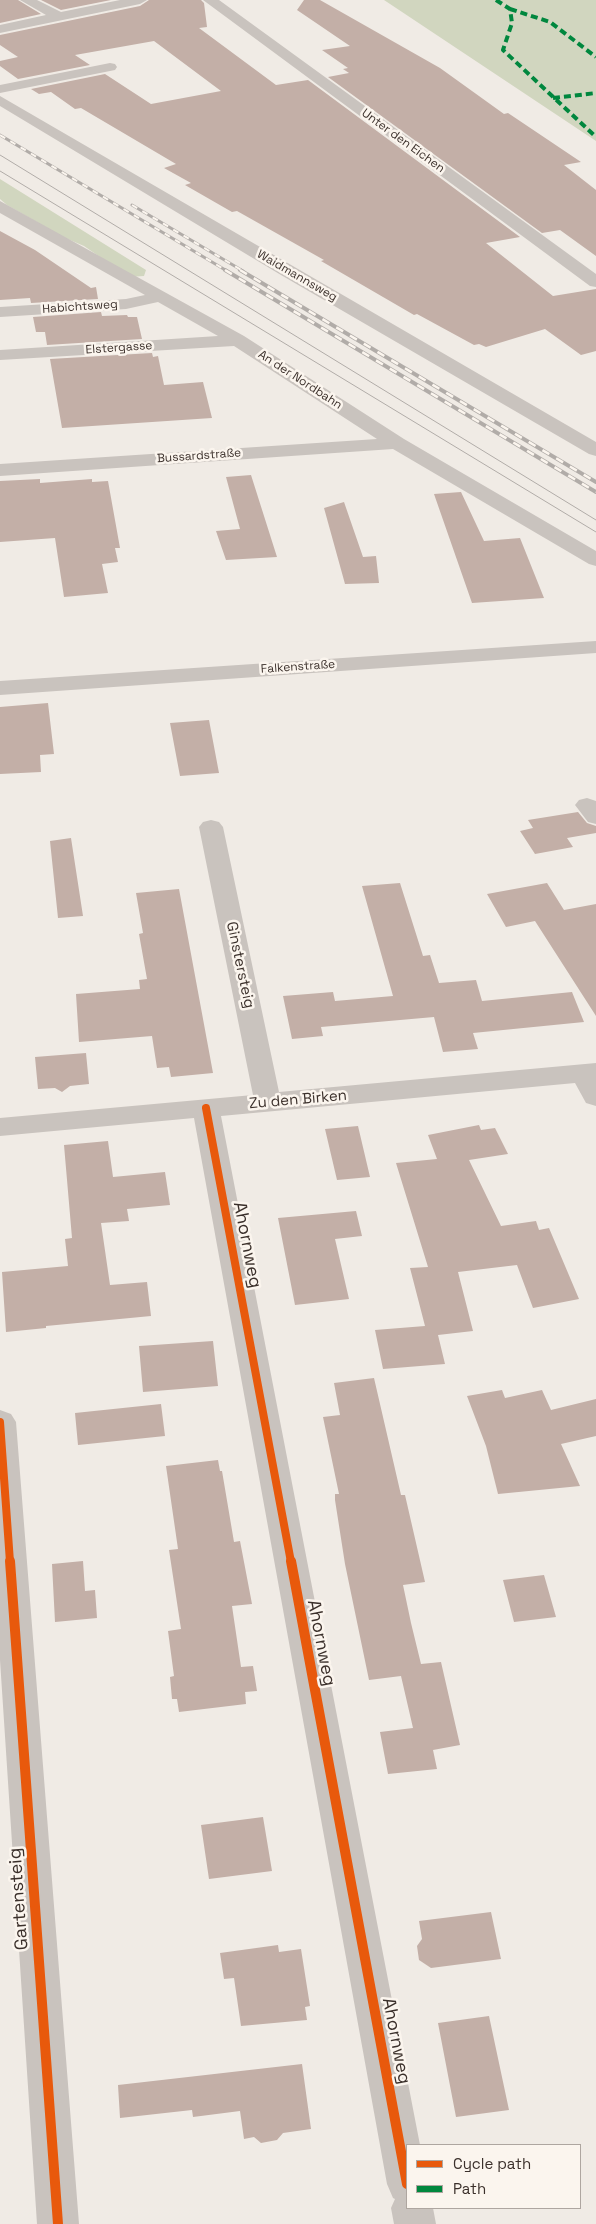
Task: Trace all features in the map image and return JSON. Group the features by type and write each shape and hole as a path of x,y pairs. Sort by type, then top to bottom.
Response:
{"street":[{"path":"27,0 59,17"},
{"path":"0,29 140,0"},
{"name":"Unter den Eichen","path":"210,0 596,282"},
{"path":"0,89 110,67"},
{"name":"Waidmannsweg","path":"0,100 296,276 596,450"},
{"name":"An der Nordbahn","path":"0,206 238,340 397,443 596,560"},
{"name":"Habichtsweg","path":"0,312 126,304 159,297"},
{"name":"Elstergasse","path":"0,355 238,340"},
{"name":"Bussardstraße","path":"0,470 397,443"},
{"name":"Falkenstraße","path":"0,688 596,647"},
{"name":"Ginstersteig","path":"211,826 268,1103"},
{"path":"589,1072 596,1097"},
{"name":"Zu den Birken","path":"0,1128 589,1072"},
{"name":"Ahornweg","path":"206,1108 406,2179"},
{"name":"Gartensteig","path":"0,1422 58,2224"},
{"path":"412,2209 415,2224"}],"green space":[{"path":"384,0 596,0 596,141"},
{"path":"0,179 146,270 144,276 129,277 84,246 63,237 7,205 0,199"}],"building":[{"path":"0,0 18,0 41,14 0,23"},
{"path":"41,0 111,0 61,10"},
{"path":"149,0 201,0 204,3 207,27 199,28 276,85 308,80 520,237 486,243 553,296 596,289 596,351 581,355 545,329 486,347 479,344 474,345 417,314 414,315 321,261 324,260 237,211 232,212 185,185 191,183 164,168 176,164 81,108 75,109 51,92 39,94 31,89 105,74 151,104 221,91 154,41 75,55 90,65 18,79 0,66 0,61 18,57 0,45 0,35 140,6"},
{"path":"304,0 320,0 440,68 504,114 508,113 581,162 564,165 596,190 596,256 560,230 542,233 328,77 349,73 343,69 348,68 322,50 350,46 297,10"},
{"path":"0,231 35,250 91,288 96,287 98,299 31,303 30,298 0,300"},
{"path":"101,312 102,316 127,315 128,317 137,317 142,339 47,345 45,332 36,332 33,317"},
{"path":"152,353 153,357 158,356 164,385 203,382 212,418 62,428 50,359"},
{"path":"251,475 277,557 226,560 216,531 240,529 226,477"},
{"path":"40,479 40,483 92,479 92,482 108,481 120,548 115,548 118,562 102,564 108,593 64,597 55,538 0,542 0,481"},
{"path":"461,492 484,541 520,538 544,598 472,603 434,494"},
{"path":"344,502 363,557 376,556 379,583 345,584 324,508"},
{"path":"48,703 54,754 40,755 41,772 0,774 0,707"},
{"path":"209,720 219,773 180,776 170,723"},
{"path":"578,812 587,823 596,826 596,833 567,838 573,847 535,854 520,831 533,828 528,820"},
{"path":"71,838 83,916 58,918 50,841"},
{"path":"400,883 423,956 430,955 439,983 476,980 482,1001 572,992 584,1022 473,1033 478,1049 443,1052 434,1017 321,1027 323,1036 292,1039 283,996 333,992 335,1001 393,996 362,886"},
{"path":"547,883 564,910 596,904 596,1016 535,921 506,927 487,894"},
{"path":"179,889 213,1073 171,1077 169,1067 157,1068 152,1036 79,1042 76,994 140,989 139,980 147,979 139,934 143,933 136,893"},
{"path":"86,1053 89,1084 70,1086 62,1092 55,1088 38,1089 35,1057"},
{"path":"479,1125 481,1130 495,1128 508,1154 469,1160 501,1226 536,1221 539,1230 549,1228 579,1299 533,1308 517,1265 458,1272 473,1331 438,1335 445,1364 383,1369 375,1330 425,1326 410,1268 428,1267 396,1163 437,1159 428,1135"},
{"path":"358,1126 370,1177 337,1180 325,1129"},
{"path":"108,1141 113,1177 165,1172 170,1205 127,1209 129,1221 101,1223 110,1285 147,1282 151,1316 46,1326 46,1328 6,1332 2,1272 68,1266 65,1239 72,1238 64,1145"},
{"path":"356,1211 362,1236 335,1239 349,1299 295,1305 278,1218"},
{"path":"213,1341 218,1386 143,1392 139,1346"},
{"path":"374,1378 401,1495 405,1495 425,1582 403,1585 411,1623 421,1664 441,1662 460,1745 433,1750 437,1769 388,1774 380,1732 413,1728 401,1676 369,1680 345,1564 335,1500 335,1494 339,1494 323,1417 340,1415 334,1383"},
{"path":"502,1390 505,1398 542,1390 551,1410 596,1399 596,1436 561,1444 580,1486 498,1494 486,1446 467,1396"},
{"path":"161,1404 165,1436 78,1445 75,1413"},
{"path":"218,1460 220,1471 222,1471 234,1542 240,1541 252,1604 232,1606 241,1667 253,1666 257,1691 245,1692 246,1704 179,1712 177,1699 172,1699 170,1677 174,1676 168,1631 181,1629 169,1550 178,1549 166,1466"},
{"path":"83,1561 85,1591 95,1590 97,1618 55,1622 52,1564"},
{"path":"544,1575 556,1617 514,1622 503,1580"},
{"path":"263,1817 272,1871 209,1879 201,1825"},
{"path":"491,1912 501,1959 431,1968 419,1960 417,1946 422,1939 419,1921"},
{"path":"278,1945 279,1952 301,1949 310,2006 305,2007 307,2020 241,2026 234,1978 224,1979 220,1953"},
{"path":"489,2016 509,2110 456,2117 438,2023"},
{"path":"302,2064 311,2129 283,2133 277,2140 261,2143 254,2137 244,2139 240,2111 193,2117 192,2110 120,2118 118,2085"}],"tram line":[{"path":"0,155 596,520"},
{"path":"0,171 596,532"}],"railway":[{"path":"0,135 227,271"},
{"path":"132,205 243,271"},
{"path":"225,270 596,492"},
{"path":"240,270 596,482"}],"marked path":[{"path":"496,0 510,9 512,23 503,50 596,137"},
{"path":"510,9 550,22 596,57"},
{"path":"553,98 596,93"}],"cycle path":[{"path":"206,1108 406,2179"},
{"path":"0,1422 58,2224"}]}
